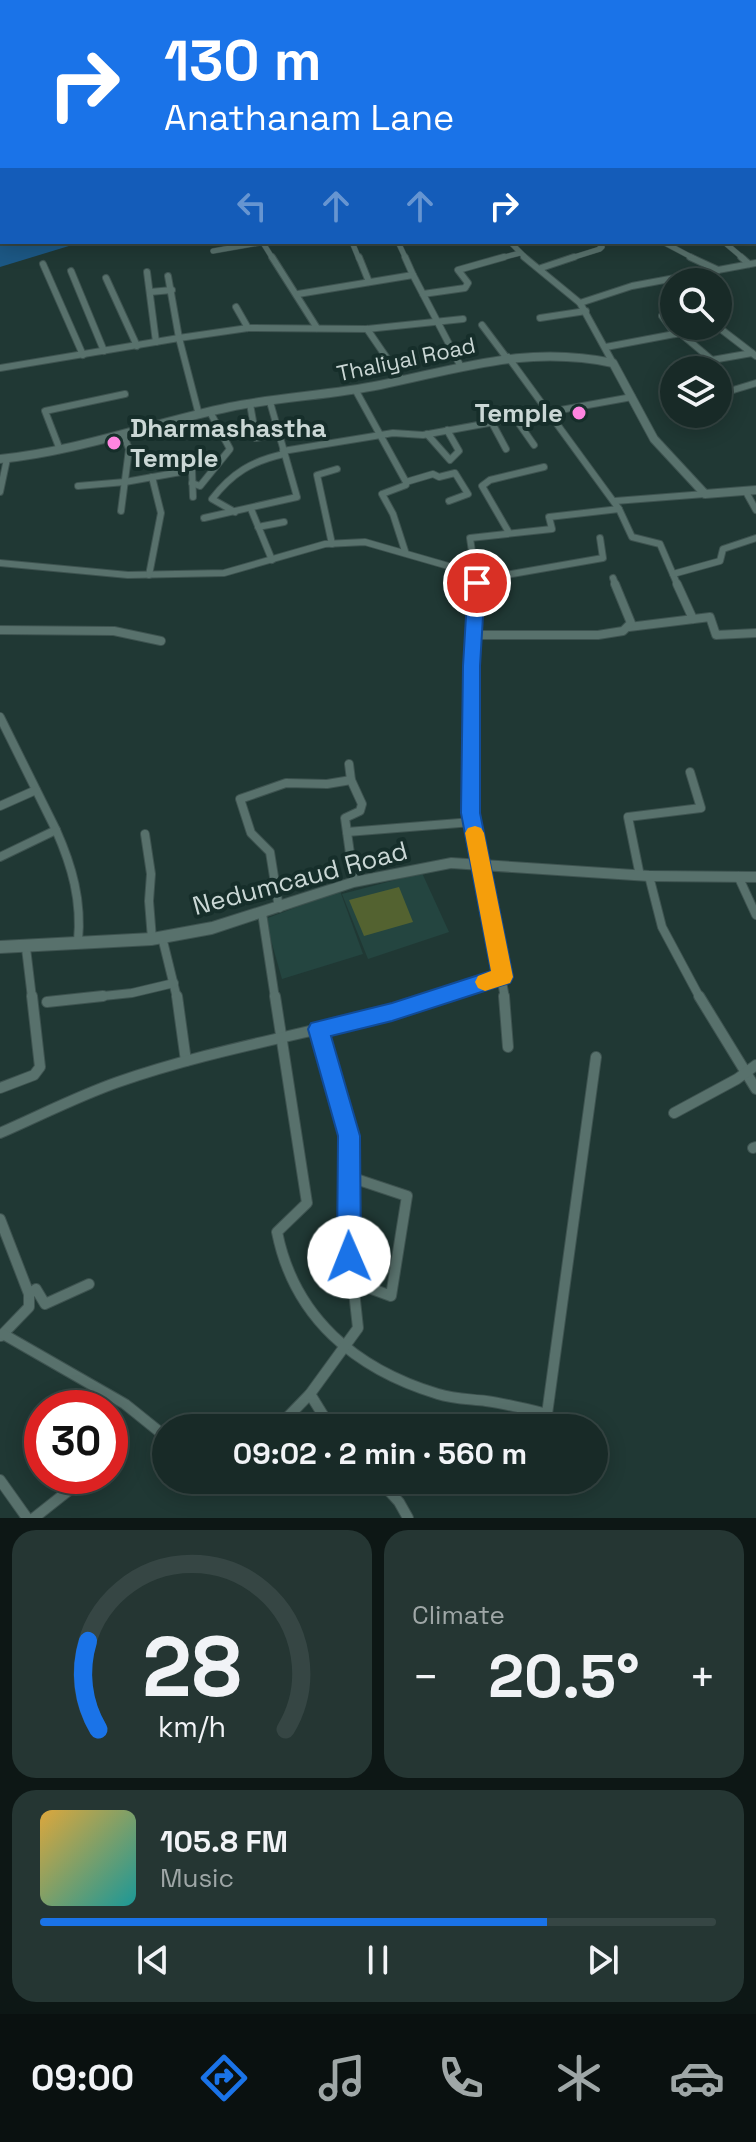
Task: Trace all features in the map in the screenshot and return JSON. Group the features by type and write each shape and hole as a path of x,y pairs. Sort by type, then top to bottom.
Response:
{"main road":[{"name":"Nedumcaud Road","path":"0,947 26,948 78,941 157,938 212,928 354,882 451,863 644,876 756,877"}],"street":[{"path":"213,251 253,244"},
{"path":"265,244 317,328"},
{"path":"353,244 369,282"},
{"path":"399,244 460,365"},
{"path":"512,244 580,303 669,458 705,494"},
{"path":"541,268 600,249 599,244"},
{"path":"666,244 682,257 700,260 714,268"},
{"path":"727,244 752,264"},
{"path":"423,294 465,288 468,283 458,270 520,253"},
{"path":"43,264 83,355"},
{"path":"732,268 752,264"},
{"path":"71,271 104,351"},
{"path":"147,272 156,342"},
{"path":"298,294 413,275"},
{"path":"168,276 179,338 199,415"},
{"path":"106,278 137,346"},
{"path":"580,303 632,286 660,281"},
{"path":"150,292 172,290"},
{"path":"236,307 248,328"},
{"path":"540,318 586,311"},
{"path":"0,367 248,328 367,329 463,319"},
{"path":"482,325 617,505 632,537 660,544 693,619"},
{"path":"367,329 402,380"},
{"path":"606,347 660,337"},
{"path":"732,338 755,355"},
{"path":"691,340 708,356"},
{"name":"Thaliyal Road","path":"3,459 60,450 210,412 356,391 460,365 507,357 572,354 613,363"},
{"path":"732,358 755,355"},
{"path":"732,390 756,383"},
{"path":"356,391 406,482"},
{"path":"60,450 45,411 125,394"},
{"path":"235,512 212,499 228,476 264,458 381,434 427,434 632,397"},
{"path":"204,518 297,497 270,402"},
{"path":"250,404 256,438 279,434"},
{"path":"192,483 200,486 230,449 210,412"},
{"path":"515,418 534,445"},
{"path":"491,421 506,449"},
{"path":"427,434 450,460 459,451 447,430"},
{"path":"121,511 129,449 123,434"},
{"path":"0,492 3,459"},
{"path":"508,531 482,486 490,480 544,467"},
{"path":"332,544 317,475 337,469"},
{"path":"78,486 125,482 192,470 193,497"},
{"path":"405,551 393,514 382,494 406,485 406,482 433,474 439,477 455,473 468,494"},
{"path":"149,575 161,513 152,477"},
{"path":"449,501 483,490"},
{"path":"508,1047 503,977 480,866 470,796 477,577 470,538 508,531 552,529 549,517 705,494 751,491 756,510"},
{"path":"251,509 272,560"},
{"path":"258,527 284,522"},
{"path":"0,563 149,575 224,573 332,544 365,542 405,551 477,577 603,558 600,538"},
{"path":"673,574 712,566 720,561 723,549 756,538"},
{"path":"613,578 631,623 629,627"},
{"path":"473,635 615,634 629,627 710,617 716,635 756,633"},
{"path":"0,630 114,631 161,641"},
{"path":"0,717 56,830 76,883 78,941"},
{"path":"349,764 351,780 362,804 360,811 345,818 354,882"},
{"path":"690,772 701,808 628,817 662,927 705,1008 756,1089"},
{"path":"279,908 270,852 251,833 240,799 286,783 327,784 351,780"},
{"path":"0,806 36,790"},
{"path":"347,832 472,822"},
{"path":"0,857 56,830"},
{"path":"145,834 151,874 149,901 157,938 174,983 186,1061"},
{"path":"738,876 756,915"},
{"path":"262,913 307,1203 301,1215 283,1224 277,1232 278,1245 304,1309 346,1347 393,1376 438,1394 547,1414 596,1057"},
{"path":"0,1088 34,1075 40,1067 26,948"},
{"path":"0,1133 117,1082 281,1035 392,1012 503,977"},
{"path":"47,1002 132,993 174,983"},
{"path":"291,1414 310,1394 358,1328 352,1282 347,1176 349,1136 319,1029"},
{"path":"674,1113 693,1098 734,1083 756,1065"},
{"path":"347,1176 407,1196 391,1296 352,1282"},
{"path":"0,1219 29,1294 29,1307 1,1335 125,1404 152,1426"},
{"path":"29,1294 36,1289 45,1304 89,1284"},
{"path":"310,1394 322,1414"},
{"path":"0,1480 27,1518"},
{"path":"34,1518 64,1494"},
{"path":"392,1494 408,1518"}],"shaded area":[{"path":"422,873 449,932 368,959 342,894"},
{"path":"340,891 363,954 282,979 265,919"}],"green space":[{"path":"399,887 413,922 364,936 349,900"}],"water":[{"path":"0,244 75,244 0,267"}],"slow traffic":[{"path":"475,833 489,918 503,977 485,982"}],"place":[{"name":"Temple","path":"579,413"},
{"name":"Dharmashastha Temple","path":"114,443"}],"route":[{"path":"349,1257 349,1136 319,1029 392,1012 503,977 489,918 471,813 472,666 477,583"}]}
